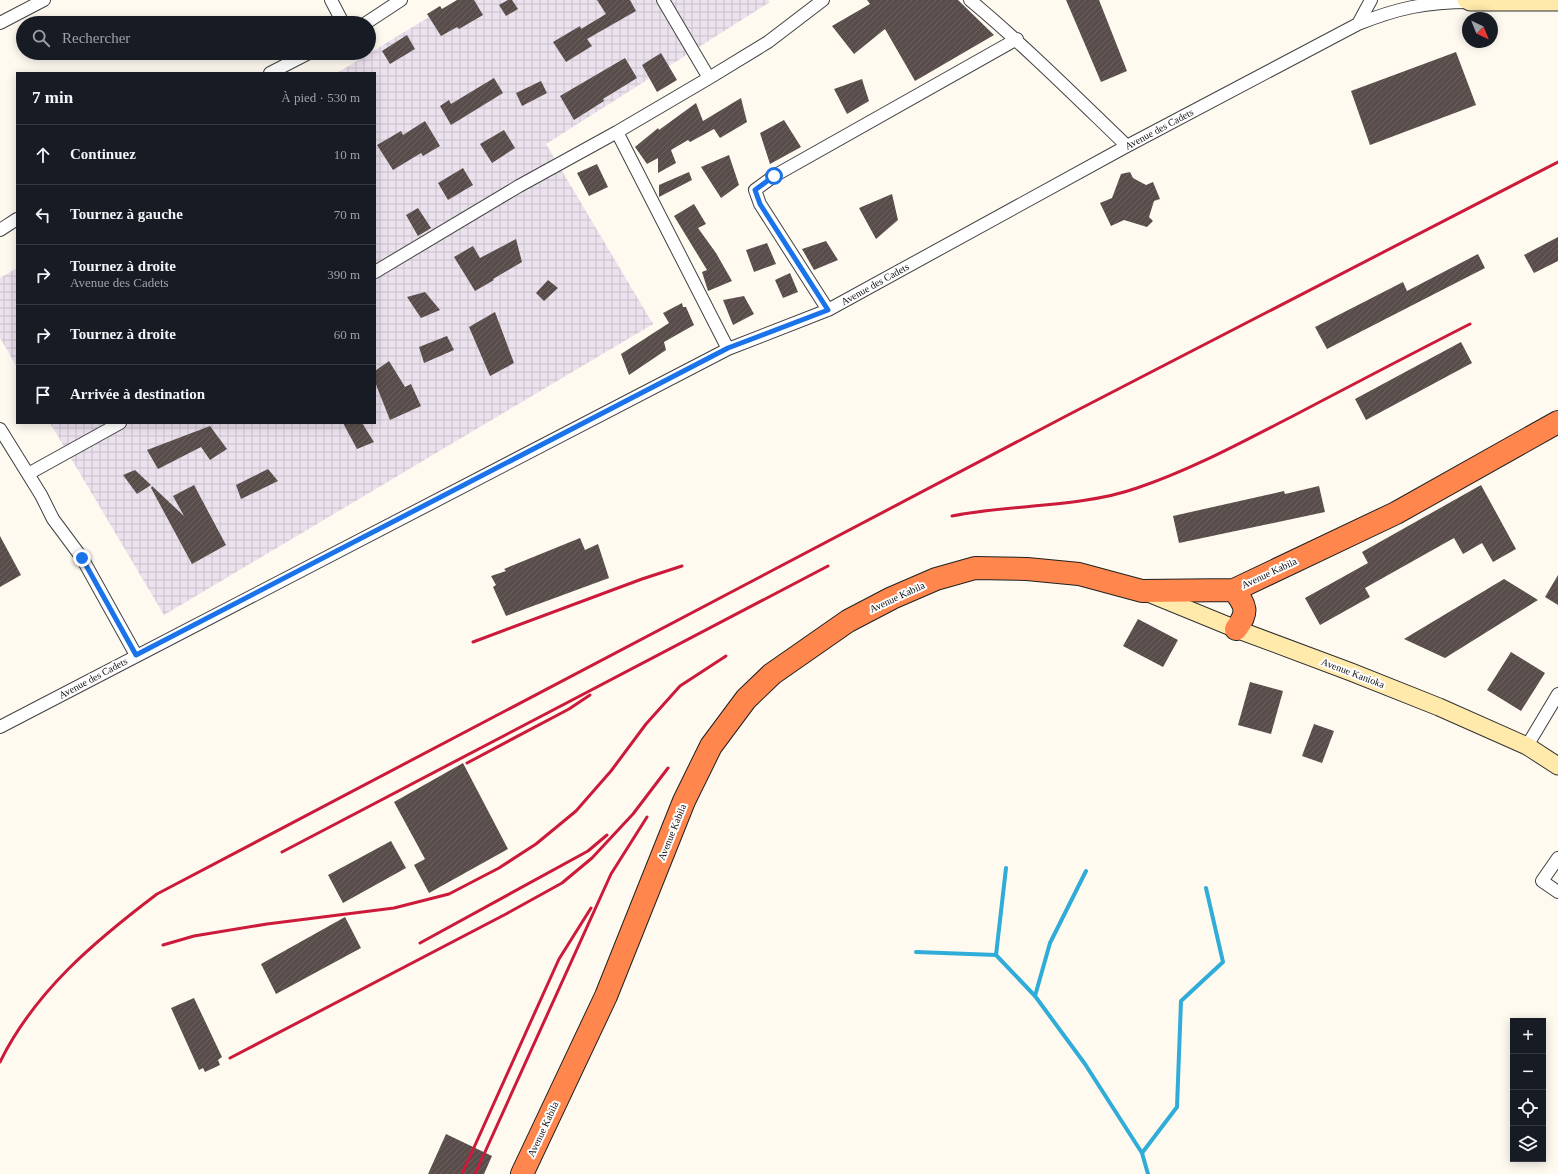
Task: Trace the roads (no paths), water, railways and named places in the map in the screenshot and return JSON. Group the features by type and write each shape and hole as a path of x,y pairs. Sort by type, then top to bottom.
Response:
{"highway":[{"name":"Avenue Kabila","path":"522,1174 606,996 684,801 711,746 746,699 772,674 848,621 892,598 936,579 975,568 1079,574 1142,591 1234,590 1396,513 1558,422"},
{"path":"1234,590 1244,603 1245,610 1242,621 1236,629"}],"street":[{"path":"0,23 44,0"},
{"path":"331,0 339,16"},
{"path":"376,16 401,0"},
{"path":"663,0 708,78"},
{"path":"376,271 519,186 617,132 768,42 823,0"},
{"path":"970,0 1017,39 1037,61 1127,146"},
{"path":"1358,24 1371,0"},
{"path":"1468,1 1558,2"},
{"name":"Avenue des Cadets","path":"0,727 728,348 828,310 1127,146 1358,24 1398,9 1418,4 1468,1"},
{"path":"828,310 760,204 755,190 774,176 1017,39"},
{"path":"272,72 295,60"},
{"path":"617,132 728,348"},
{"path":"0,230 16,220"},
{"path":"28,474 118,424"},
{"path":"0,429 28,474 53,519 82,558 136,655"},
{"name":"Avenue Kanioka","path":"1142,591 1236,629 1358,674 1439,707 1527,746 1558,766"},
{"path":"1527,746 1558,694"},
{"path":"1558,858 1542,881 1558,892"}],"waterway":[{"path":"1006,868 996,955 1035,996 1085,1064 1142,1153 1148,1174"},
{"path":"1035,996 1050,943 1086,871"},
{"path":"1142,1153 1177,1107 1181,1001 1223,962 1206,888"},
{"path":"916,952 996,955"}],"railway":[{"path":"0,1062 14,1036 31,1012 68,969 111,930 157,894 1068,415 1558,162"},
{"path":"952,516 998,509 1092,499 1137,488 1157,481 1197,464 1235,445 1470,324"},
{"path":"473,642 642,579 682,566"},
{"path":"282,852 828,566"},
{"path":"163,945 194,936 267,924 394,908 449,894 499,868 536,844 576,811 611,771 646,724 680,686 726,656"},
{"path":"467,763 569,709 590,695"},
{"path":"230,1058 506,914 562,883 592,858 633,814 668,768"},
{"path":"475,1174 611,874 647,817"},
{"path":"420,943 588,851 607,835"},
{"path":"462,1174 559,959 591,908"}]}
